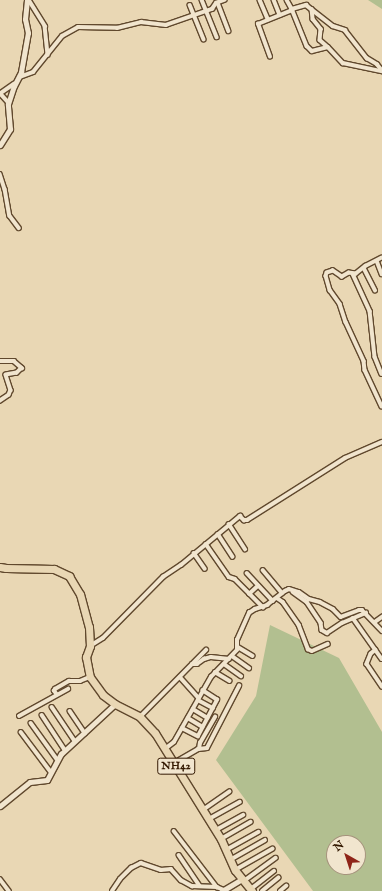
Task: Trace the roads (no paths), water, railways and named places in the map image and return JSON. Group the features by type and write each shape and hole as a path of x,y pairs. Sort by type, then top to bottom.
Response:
{"highway":[{"name":"NH42","path":"0,567 54,569 69,576 76,585 86,609 89,627 90,646 86,657 90,677 103,695 115,704 140,717 155,733 216,830 235,870 251,890"}],"street":[{"path":"28,0 45,26 48,55"},
{"path":"20,78 28,32 25,20 28,0"},
{"path":"202,0 217,37"},
{"path":"0,145 10,126 7,108 16,83 20,78 33,72 62,36 78,27 118,28 141,22 166,25 212,10 218,3 224,0"},
{"path":"260,0 268,19"},
{"path":"274,0 280,15"},
{"path":"287,0 310,49 313,51 328,47"},
{"path":"305,0 310,8 313,19 321,29 320,40 343,63 382,70"},
{"path":"218,3 229,31"},
{"path":"190,5 204,39"},
{"path":"270,57 258,25 292,9 304,6 310,8 333,26 344,30 367,58 377,64 382,70"},
{"path":"8,102 0,93 16,83"},
{"path":"0,174 5,189 10,216 19,228"},
{"path":"382,258 356,274 349,273 342,277 333,271 327,273 326,276 330,290 340,304 346,322 364,361 365,370 382,406"},
{"path":"377,261 382,274"},
{"path":"364,268 375,290"},
{"path":"353,274 370,311 375,357 382,374"},
{"path":"0,362 14,361 22,368 17,373 6,375 10,392 0,401"},
{"path":"90,646 103,638 163,577 181,565 240,516 246,520 345,458 382,442"},
{"path":"229,524 245,549"},
{"path":"218,534 233,557"},
{"path":"206,544 229,577 236,579 263,607"},
{"path":"194,553 205,569"},
{"path":"263,570 282,593"},
{"path":"247,573 273,601"},
{"path":"250,594 258,586"},
{"path":"165,749 172,745 215,672 232,656 238,647 237,640 249,613 278,598 287,590 291,590 331,608 341,617 361,609 382,631"},
{"path":"291,590 308,603 324,632 329,633 342,623 366,613"},
{"path":"278,598 283,602 299,625 308,650 312,651 328,644"},
{"path":"374,622 382,617"},
{"path":"353,618 382,658"},
{"path":"238,647 253,656"},
{"path":"140,717 206,650"},
{"path":"382,650 371,654 367,663 382,686"},
{"path":"232,656 249,668"},
{"path":"192,664 197,664 204,659 211,657 229,659"},
{"path":"224,664 241,676"},
{"path":"215,672 230,681"},
{"path":"57,695 54,691 55,689 69,681 80,681 90,677"},
{"path":"180,677 199,699 213,708"},
{"path":"174,763 199,749 207,748 239,686"},
{"path":"19,716 68,689"},
{"path":"182,728 196,736 203,727 217,699 203,691"},
{"path":"0,806 30,782 46,780 57,759 65,750 115,704"},
{"path":"52,708 75,741"},
{"path":"193,709 208,718"},
{"path":"70,711 85,733"},
{"path":"42,715 65,750"},
{"path":"199,749 200,743 215,717"},
{"path":"188,718 203,727"},
{"path":"32,723 57,759"},
{"path":"21,732 50,772"},
{"path":"203,810 230,792"},
{"path":"209,820 240,802"},
{"path":"216,830 243,815"},
{"path":"221,839 251,822"},
{"path":"174,831 217,887"},
{"path":"226,850 258,832"},
{"path":"230,860 265,840"},
{"path":"235,870 272,849"},
{"path":"179,855 200,886"},
{"path":"112,891 120,879 131,868 141,863 160,870 171,869 181,880 189,885 217,887 223,890 243,880 276,858"},
{"path":"251,890 274,871"},
{"path":"262,891 278,878"},
{"path":"0,879 9,891"},
{"path":"280,891 286,886"}]}
